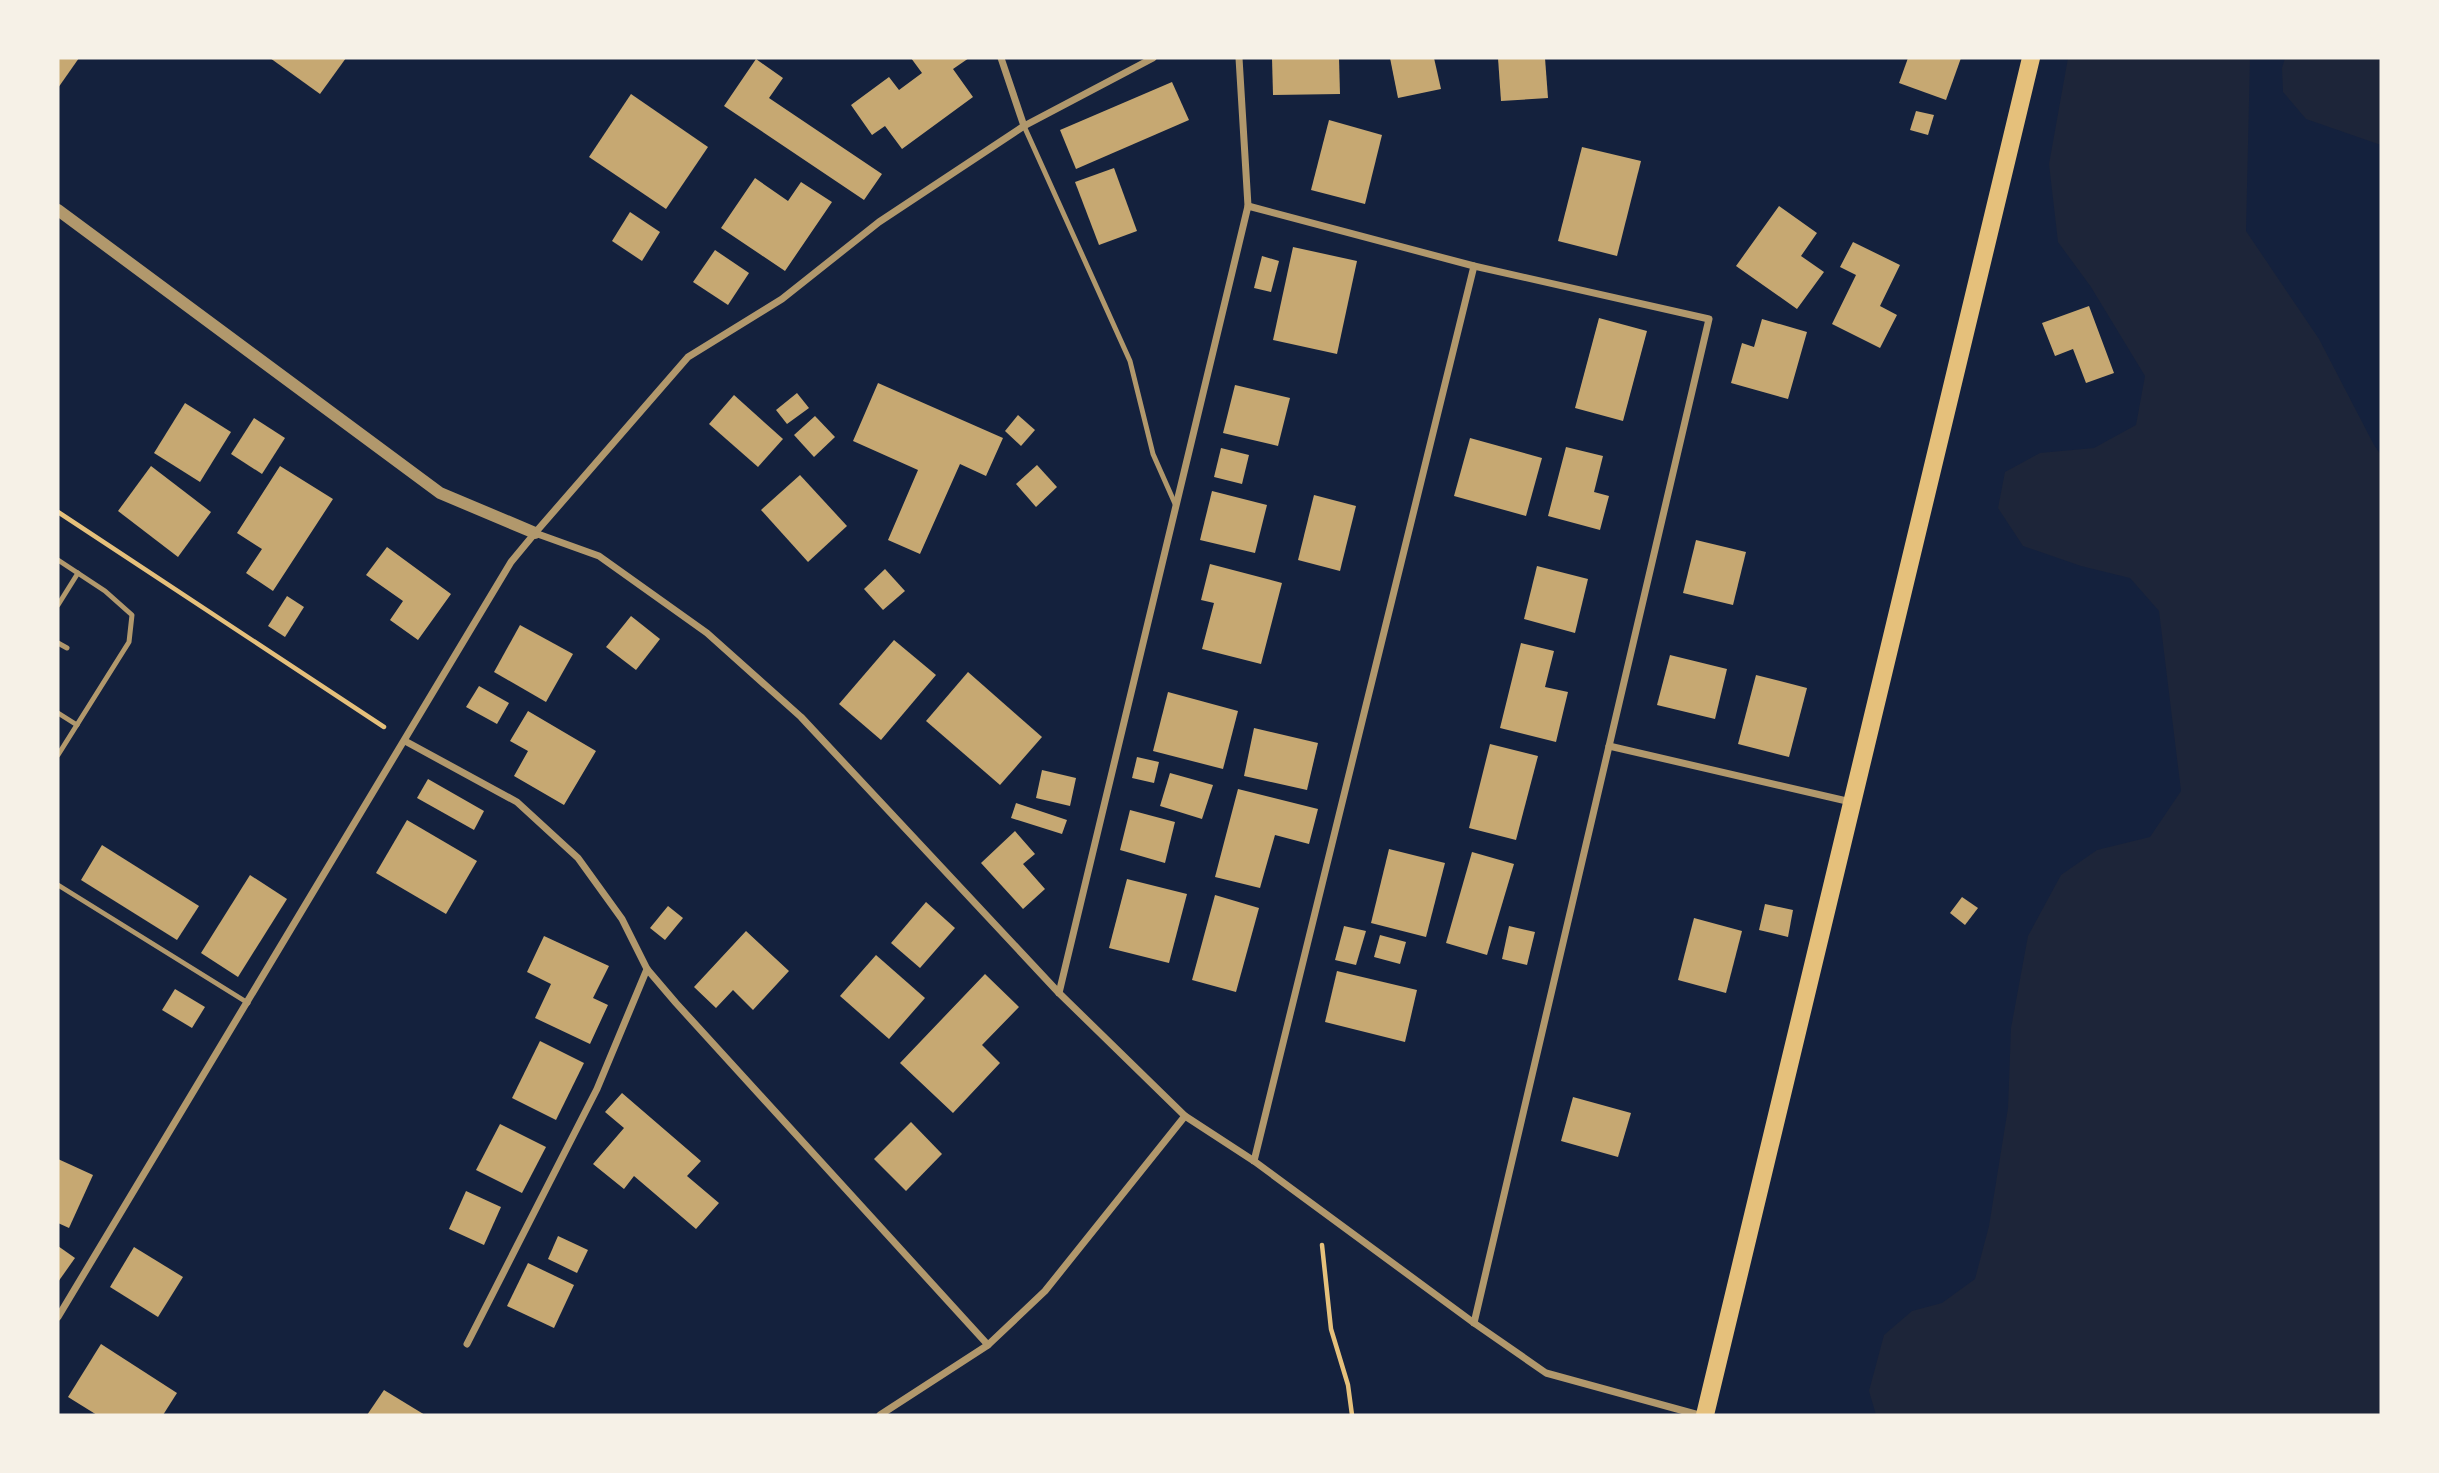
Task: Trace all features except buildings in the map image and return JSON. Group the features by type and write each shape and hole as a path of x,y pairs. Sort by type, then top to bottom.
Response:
{"main road":[{"path":"1705,1415 2031,58"}],"street":[{"path":"1001,58 1024,126"},
{"path":"58,1317 511,562 688,357 782,299 879,222 1024,126 1153,58"},
{"path":"1059,993 1248,206 1239,58"},
{"path":"1248,206 1474,266 1709,319 1474,1323"},
{"path":"58,210 440,493 535,533 599,556 707,634 801,717 1059,993 1185,1116 1254,1161 1546,1373 1699,1415"},
{"path":"1254,1161 1474,266"},
{"path":"405,741 517,802 578,858 622,919 648,969 685,1013 988,1345"},
{"path":"1609,747 1853,803"},
{"path":"467,1344 597,1089 648,969"},
{"path":"880,1415 988,1345 1045,1291 1185,1116"}],"lane":[{"path":"1024,126 1130,361 1153,454 1176,506"},
{"path":"58,559 105,591 132,615 129,642 58,755"},
{"path":"58,605 78,573"},
{"path":"58,643 67,648"},
{"path":"58,713 77,725"},
{"path":"58,885 248,1003"}],"path":[{"path":"58,512 405,741"},
{"path":"1319,1209 1331,1329 1348,1385 1352,1415"}],"shaded area":[{"path":"2068,58 2250,58 2246,231 2319,339 2381,455 2381,1415 1876,1415 1869,1391 1884,1335 1912,1311 1942,1303 1975,1279 1989,1226 2008,1108 2011,1028 2028,936 2061,875 2097,850 2150,837 2181,791 2159,611 2130,578 2081,566 2023,546 1998,508 2005,472 2040,453 2094,448 2136,425 2145,376 2091,287 2058,242 2049,164"},
{"path":"2285,58 2381,58 2381,145 2306,119 2283,92 2282,68"}]}
